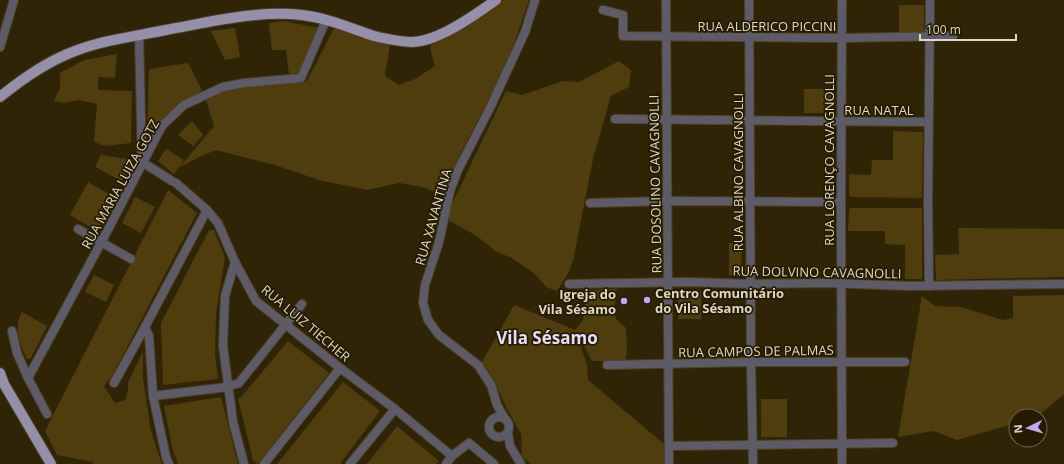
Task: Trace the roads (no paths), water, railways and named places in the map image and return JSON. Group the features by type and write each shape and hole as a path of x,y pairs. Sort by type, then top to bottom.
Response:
{"main road":[{"path":"0,96 34,72 74,51 99,43 139,35 255,15 280,14 302,15 326,20 395,41 414,42 431,38 446,31 465,21 496,0"},
{"path":"0,373 4,384 51,464"}],"street":[{"path":"0,47 14,0"},
{"name":"RUA XAVANTINA","path":"505,419 496,405 490,385 478,366 439,335 428,320 423,303 425,285 439,242 450,191 458,170 491,106 525,32 535,0"},
{"name":"RUA DOSOLINO CAVAGNOLLI","path":"666,0 669,464"},
{"name":"RUA ALBINO CAVAGNOLLI","path":"749,0 753,464"},
{"name":"RUA LORENÇO CAVAGNOLLI","path":"842,0 840,122 842,464"},
{"path":"929,286 928,122 930,0"},
{"name":"RUA ALDERICO PICCINI","path":"603,10 623,15 624,36 749,38 953,36"},
{"name":"RUA MARIA LUIZA GOTZ","path":"28,378 162,126 184,105 223,87 244,82 302,78 326,20"},
{"path":"139,35 142,162"},
{"name":"RUA NATAL","path":"615,119 928,122"},
{"name":"RUA LUIZ TIECHER","path":"142,162 174,182 207,210 218,223 235,262 256,300 340,368 395,409 452,456"},
{"path":"590,203 668,201 841,202"},
{"path":"114,383 207,210"},
{"path":"78,229 102,241 131,259"},
{"path":"235,262 225,296 223,346 227,387 233,422 244,464"},
{"name":"RUA DOLVINO CAVAGNOLLI","path":"569,284 669,282 929,286 1064,284"},
{"path":"154,396 227,387 239,382 302,304"},
{"path":"145,327 150,336 154,396 166,457 169,464"},
{"path":"12,330 17,353 47,414"},
{"name":"RUA CAMPOS DE PALMAS","path":"607,365 751,362 905,362"},
{"path":"264,464 340,368"},
{"path":"496,405 489,429 492,435 510,446"},
{"path":"350,464 395,409"},
{"path":"492,419 498,417 505,419 509,427 508,433 510,446 521,464"},
{"path":"498,438 503,437 508,433"},
{"path":"446,464 452,456 469,443 494,464"},
{"path":"669,446 893,443"}],"place":[{"name":"Centro Comunitário do Vila Sésamo","path":"647,300"},
{"name":"Igreja do Vila Sésamo","path":"624,301"}],"district":[{"name":"Vila Sésamo","path":"547,337"}]}
